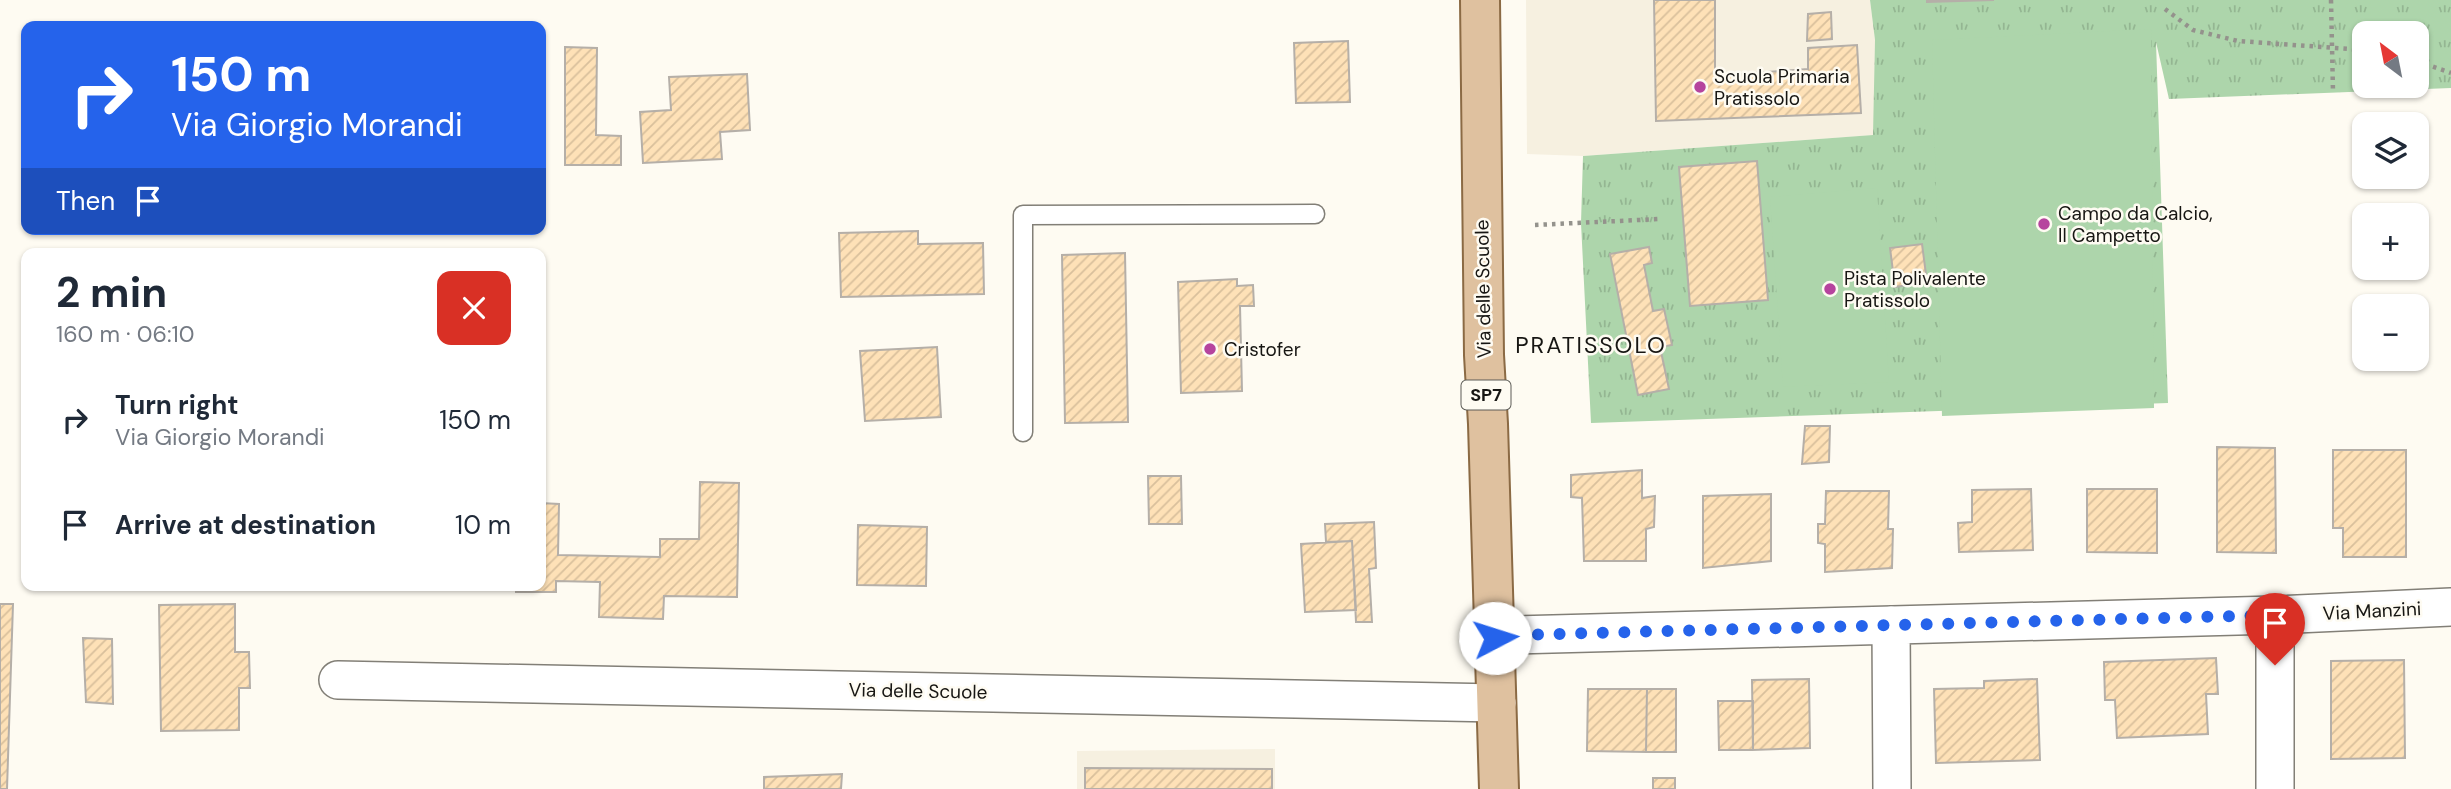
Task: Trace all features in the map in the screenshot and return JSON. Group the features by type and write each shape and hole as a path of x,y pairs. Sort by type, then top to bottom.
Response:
{"main road":[{"name":"Via delle Scuole","path":"1480,0 1484,355 1499,789"}],"street":[{"name":"Via Manzini","path":"1495,638 2276,615 2451,607"},
{"path":"2275,789 2276,615"},
{"path":"1891,625 1892,789"},
{"name":"Via delle Scuole","path":"338,680 1497,703"}],"lane":[{"path":"1023,432 1023,215 1315,214"}],"path":[{"path":"2331,0 2333,92"},
{"path":"2165,9 2193,30 2238,41 2352,49"},
{"path":"2429,65 2451,72"},
{"path":"1535,225 1659,219"}],"shaded area":[{"name":"Scuola Primaria Pratissolo","path":"1526,0 1870,0 1875,40 1874,135 1583,156 1527,154"},
{"path":"1275,749 1275,789 1077,789 1077,751"}],"green space":[{"path":"1870,0 2451,0 2451,88 2429,89 2429,21 2352,21 2352,92 2169,99 2156,42 2168,403 1591,423 1581,223 1583,156 1873,135 1875,40"},
{"name":"Campo da Calcio, Il Campetto","path":"2151,29 2154,408 1942,416 1932,40"},
{"name":"Pista Polivalente Pratissolo","path":"1877,188 1889,382 1783,387 1770,197"}],"building":[{"path":"1654,0 1715,0 1715,76 1808,69 1808,48 1857,45 1861,113 1656,121"},
{"path":"1927,0 1994,0 1927,2"},
{"path":"1831,12 1832,39 1807,41 1808,14"},
{"path":"1348,41 1350,102 1296,103 1294,43"},
{"path":"565,47 597,48 596,135 621,136 621,165 565,165"},
{"path":"747,74 750,130 720,132 722,159 643,163 640,112 671,110 669,77"},
{"path":"1757,161 1768,300 1690,306 1679,167"},
{"path":"918,231 918,244 983,243 984,294 841,297 839,233"},
{"path":"1922,244 1927,282 1895,287 1890,248"},
{"path":"1649,247 1652,263 1644,265 1653,311 1664,309 1672,345 1660,347 1669,389 1638,395 1610,254"},
{"path":"1125,253 1128,422 1065,423 1062,255"},
{"name":"Cristofer","path":"1237,279 1237,286 1253,285 1254,306 1240,306 1242,391 1181,393 1178,282"},
{"path":"937,347 941,417 865,421 860,351"},
{"path":"1805,426 1830,426 1829,462 1802,464"},
{"path":"2217,447 2275,448 2276,553 2217,552"},
{"path":"2333,450 2406,450 2406,557 2343,557 2343,528 2333,528"},
{"path":"1642,470 1642,498 1655,496 1654,527 1646,529 1646,561 1584,561 1582,498 1571,497 1571,475"},
{"path":"1148,476 1181,476 1182,524 1149,524"},
{"path":"700,482 739,483 737,597 664,596 663,619 599,617 600,582 556,581 556,592 516,592 546,591 546,503 559,504 558,555 660,557 660,539 699,539"},
{"path":"2031,489 2033,550 1959,552 1958,523 1972,522 1972,490"},
{"path":"2087,489 2157,489 2157,553 2087,552"},
{"path":"1826,491 1889,491 1888,529 1893,529 1892,568 1825,572 1825,544 1818,543 1818,524 1825,524"},
{"path":"1771,494 1771,561 1703,568 1703,496"},
{"path":"1374,522 1376,568 1369,569 1372,622 1356,622 1352,541 1326,542 1325,524"},
{"path":"858,525 927,527 926,586 857,585"},
{"path":"1352,541 1356,610 1305,612 1301,544"},
{"path":"0,604 13,604 7,789 0,789"},
{"path":"235,604 235,652 249,652 250,688 239,688 239,730 161,731 159,605"},
{"path":"83,638 112,639 113,704 86,702"},
{"path":"2216,658 2218,694 2206,694 2208,734 2117,738 2115,700 2105,700 2104,662"},
{"path":"2404,660 2405,758 2331,759 2331,661"},
{"path":"1809,679 1810,748 1753,750 1752,680"},
{"path":"2037,679 2040,760 1936,763 1934,689 1984,688 1984,681"},
{"path":"1588,689 1647,689 1646,752 1587,751"},
{"path":"1647,689 1676,689 1676,752 1646,752"},
{"path":"1718,701 1753,701 1753,750 1719,750"},
{"path":"1085,768 1272,769 1272,789 1085,789"},
{"path":"842,774 841,789 764,789 764,777"},
{"path":"1653,778 1675,778 1675,789 1653,789"}],"place":[{"name":"Scuola Primaria Pratissolo","path":"1700,87"},
{"name":"Campo da Calcio, Il Campetto","path":"2044,224"},
{"name":"Pista Polivalente Pratissolo","path":"1830,289"},
{"name":"Cristofer","path":"1210,349"}],"district":[{"name":"PRATISSOLO","path":"1591,345"}],"route":[{"path":"1495,638 1518,635 2276,615 2275,665"}]}
